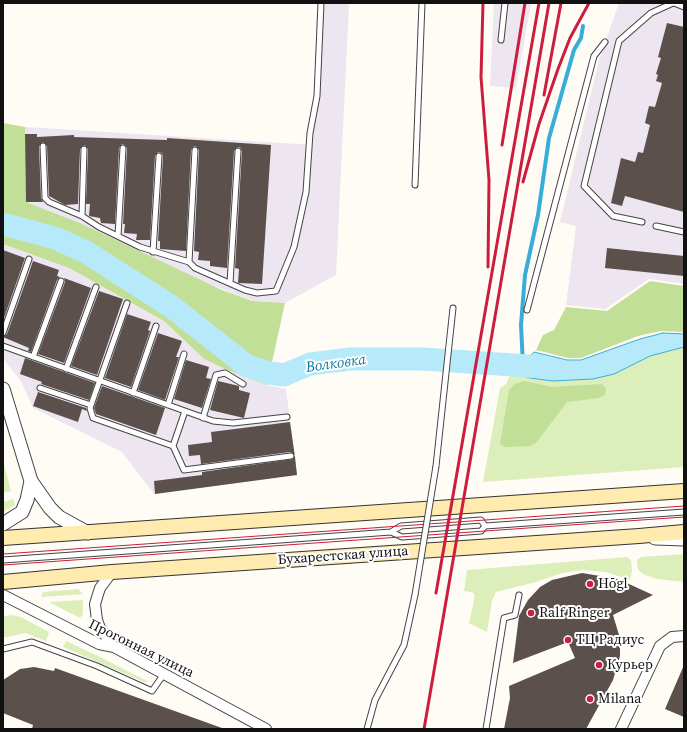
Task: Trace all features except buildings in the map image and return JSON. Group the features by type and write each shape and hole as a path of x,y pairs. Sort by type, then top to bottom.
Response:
{"main road":[{"path":"3,538 684,491"},
{"name":"Бухарестская улица","path":"3,582 112,572 684,532"}],"street":[{"path":"3,389 31,481 50,508 59,517 88,533"},
{"path":"3,524 22,512 27,500 31,481"},
{"path":"639,536 684,540"},
{"path":"112,572 100,588 96,596 95,604 97,620 114,648"},
{"name":"Прогонная улица","path":"3,595 99,644 114,648 266,729"},
{"path":"621,729 660,646 672,637 684,636"}],"lane":[{"path":"43,146 45,198 48,202 82,216 118,236 153,252 189,262 195,268 245,290 257,292 276,291 294,247 306,192 310,133 317,96 321,3"},
{"path":"415,185 422,3"},
{"path":"501,40 505,3"},
{"path":"642,222 613,216 584,186 619,41 651,13 673,3 684,7"},
{"path":"527,310 594,56 605,42"},
{"path":"118,236 123,148"},
{"path":"82,216 84,149"},
{"path":"189,262 195,150"},
{"path":"230,283 238,151"},
{"path":"153,252 159,156"},
{"path":"656,226 684,232"},
{"path":"3,333 29,259"},
{"path":"33,357 61,281"},
{"path":"66,369 96,287"},
{"path":"127,303 91,405 93,418 173,446"},
{"path":"367,729 375,700 404,645 415,594 436,466 453,308"},
{"path":"133,393 156,326"},
{"path":"3,346 213,421 233,424 286,417"},
{"path":"168,405 184,354"},
{"path":"203,418 216,374 225,373 243,384"},
{"path":"40,388 91,405"},
{"path":"185,411 173,446 184,470 291,456"},
{"path":"391,532 402,537 481,531 485,526 684,512"},
{"path":"3,560 391,532 401,526 473,520 480,520 485,526"},
{"path":"486,729 504,618 515,615 519,595"},
{"path":"3,649 32,642 97,666 152,691 164,674"}],"shaded area":[{"path":"317,3 349,3 336,275 285,303 252,301 192,277 80,223 26,202 25,127 313,145"},
{"path":"494,3 531,3 516,88 490,86"},
{"path":"619,3 684,3 684,284 649,279 605,309 566,305 576,226 560,222 599,60"},
{"path":"3,244 69,268 164,321 204,359 225,369 267,385 286,389 297,475 154,494 122,452 33,408 21,381 3,359"}],"green space":[{"path":"3,123 25,127 26,202 80,223 222,290 252,301 285,303 267,385 225,369 204,359 164,321 69,268 3,244"},
{"path":"650,281 684,286 684,332 661,331 638,336 581,358 568,358 536,350 543,335 554,330 566,307 607,311"},
{"path":"684,347 684,467 483,482 500,388 506,384 511,372 530,378 553,381 593,379 614,374 650,356"},
{"path":"524,381 551,387 602,384 606,389 605,395 599,398 567,402 536,443 530,446 505,447 500,444 509,390 515,384"},
{"path":"3,461 11,491 3,493"},
{"path":"13,499 15,505 3,512 3,502"},
{"path":"684,554 684,582 657,579 645,575 638,570 637,560 641,557"},
{"path":"627,557 631,560 632,571 630,580 606,572 583,570 562,573 536,582 496,592 492,601 487,632 469,623 474,593 464,591 467,570"},
{"path":"78,589 83,594 41,597 43,592"},
{"path":"83,600 83,614 80,618 49,602"},
{"path":"11,615 21,617 49,632 46,641 25,633 3,638 3,617"},
{"path":"66,641 149,682 144,682 63,647"}],"water":[{"path":"663,333 684,334 684,347 650,356 614,374 593,379 553,381 530,378 511,372 513,361 527,359 534,352 567,360 581,360 640,339"}],"waterway":[{"path":"523,365 521,325 525,275 538,215 549,138 574,50 581,38 583,26"},
{"name":"Волковка","path":"3,224 55,238 86,252 172,307 247,366 270,373 284,375 310,364 350,359 423,359 543,367"}],"tram line":[{"path":"3,554 684,506"},
{"path":"3,565 684,517"}],"railway":[{"path":"483,3 481,77 489,180 488,267"},
{"path":"502,145 525,3"},
{"path":"436,593 539,3"},
{"path":"424,729 549,3"},
{"path":"544,95 561,3"},
{"path":"523,182 539,124 558,69 570,38 589,3"}],"place":[{"name":"Hōgl","path":"590,584"},
{"name":"Ralf Ringer","path":"531,613"},
{"name":"ТЦ Радиус","path":"568,640"},
{"name":"Курьер","path":"599,665"},
{"name":"Milana","path":"590,699"}]}
